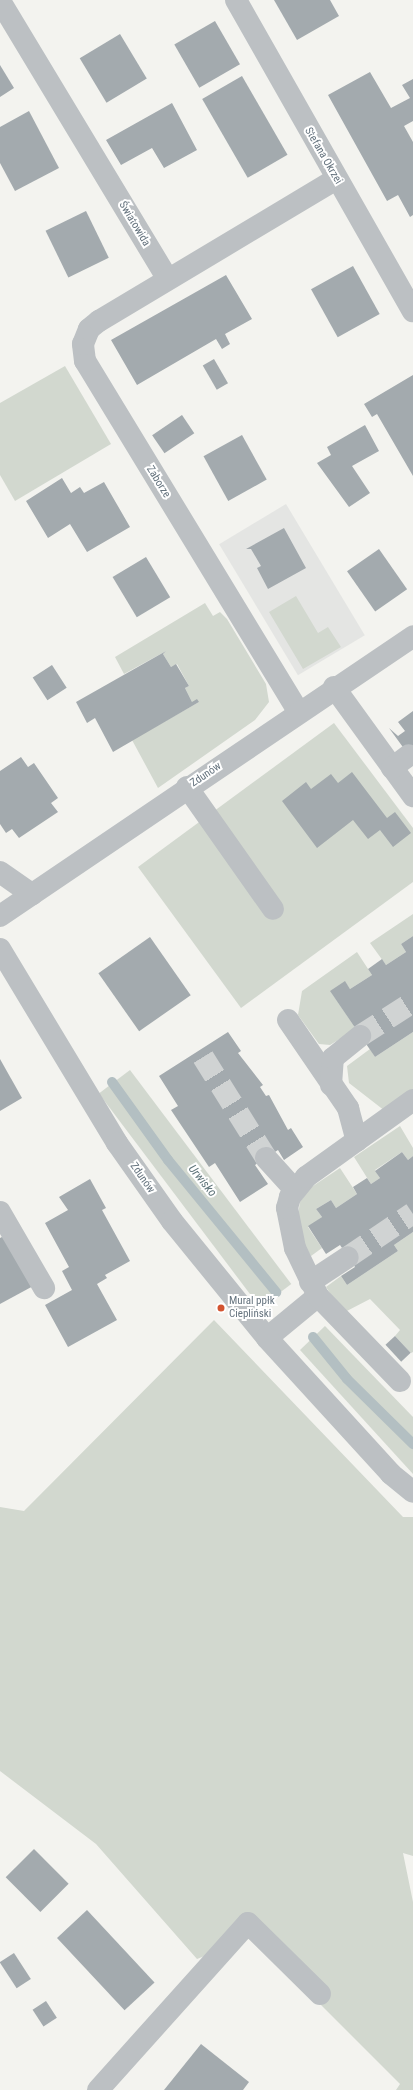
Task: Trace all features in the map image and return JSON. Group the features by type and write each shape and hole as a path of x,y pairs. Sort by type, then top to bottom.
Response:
{"street":[{"name":"Stefana Okrzei","path":"236,0 336,179 413,311"},
{"name":"Światowida","path":"0,1 167,278"},
{"path":"167,278 336,179"},
{"name":"Zaborze","path":"167,278 93,325 83,344 84,362 298,711"},
{"name":"Zdunów","path":"0,916 298,711 413,636"},
{"path":"334,687 401,761 413,796"},
{"path":"187,787 273,909"},
{"path":"0,872 32,894"},
{"name":"Zdunów","path":"0,949 117,1143 172,1222 267,1338 391,1474 413,1492"},
{"path":"288,1020 348,1108 357,1141"},
{"path":"331,1085 333,1058 360,1036"},
{"path":"400,1381 314,1289 295,1248 287,1218 287,1208 295,1190 306,1177 413,1100"},
{"path":"348,1108 379,1124"},
{"path":"266,1158 295,1190"},
{"path":"0,1212 44,1288"},
{"path":"267,1338 314,1289 348,1257"},
{"path":"98,2090 248,1923 320,1994"}],"shaded area":[{"path":"65,366 111,444 15,501 0,475 0,403"},
{"path":"286,504 365,635 298,675 219,544"},
{"path":"296,596 318,633 328,627 341,647 303,669 269,612"},
{"path":"205,603 213,616 220,612 227,619 266,684 269,702 255,720 158,788 132,740 199,702 192,702 185,688 189,686 177,664 171,667 163,654 166,651 124,674 115,657"},
{"path":"334,723 413,828 413,882 241,1008 138,867"},
{"path":"413,914 413,936 401,944 406,952 386,965 370,943"},
{"path":"357,952 372,975 350,989 345,982 331,992 356,1029 330,1045 319,1044 298,1015 302,991"},
{"path":"413,1032 413,1090 385,1111 349,1083 347,1066 370,1049 375,1057"},
{"path":"130,1070 291,1284 260,1308 99,1093"},
{"path":"400,1126 413,1148 413,1156 408,1160 402,1152 375,1170 380,1178 371,1184 354,1157"},
{"path":"340,1168 357,1194 336,1208 331,1200 316,1209 322,1217 308,1227 322,1248 311,1256 305,1246 298,1215 300,1202 310,1188"},
{"path":"413,1232 413,1352 411,1353 395,1336 400,1330 370,1299 343,1313 326,1287 341,1276 347,1285 398,1251 394,1245"},
{"path":"214,1320 403,1517 413,1517 413,1856 403,1853 413,1902 413,2090 396,2090 400,2084 253,1937 197,1959 96,1844 0,1771 0,1507 24,1511"},
{"path":"325,1326 413,1417 413,1474 300,1350"}],"building":[{"path":"274,0 330,0 339,16 297,40"},
{"path":"215,21 240,64 199,88 174,44"},
{"path":"120,34 147,79 106,103 80,58"},
{"path":"0,65 14,88 0,97"},
{"path":"370,72 391,108 410,98 402,85 413,79 413,121 404,126 413,142 413,215 410,217 398,195 387,201 328,95"},
{"path":"242,76 288,155 248,178 202,99"},
{"path":"172,103 197,150 164,168 152,148 121,165 106,140"},
{"path":"29,111 59,168 15,191 0,163 0,127"},
{"path":"86,211 109,258 68,277 46,231"},
{"path":"353,266 380,314 338,337 311,289"},
{"path":"226,275 252,319 225,334 230,344 222,349 216,339 137,385 111,340"},
{"path":"214,359 228,383 217,390 203,366"},
{"path":"413,375 413,476 377,414 372,417 364,404"},
{"path":"182,415 194,433 164,453 152,435"},
{"path":"365,425 379,451 352,466 370,493 349,507 317,463 331,455 327,447"},
{"path":"242,435 267,480 228,501 204,456"},
{"path":"62,478 71,493 80,487 84,493 104,482 130,527 87,552 70,524 48,538 26,501"},
{"path":"284,528 306,568 268,589 257,568 261,566 251,549 246,549"},
{"path":"379,549 407,589 375,612 347,571"},
{"path":"146,557 170,597 137,617 113,577"},
{"path":"166,651 163,654 171,667 176,664 189,686 185,688 192,702 197,699 199,702 113,752 95,718 87,723 76,702"},
{"path":"52,665 67,688 47,700 33,678"},
{"path":"413,711 413,761 389,728 398,736 405,731 398,722"},
{"path":"21,757 28,767 34,763 58,798 51,803 58,812 19,838 12,829 6,833 0,824 0,771"},
{"path":"352,772 387,818 395,812 411,833 393,847 380,830 368,839 353,820 317,848 282,801 306,782 311,789 331,774 338,783"},
{"path":"413,936 413,1032 375,1057 330,991 345,981 350,989 372,975 368,969 382,959 386,965 406,952 401,944"},
{"path":"150,937 191,995 139,1031 98,973"},
{"path":"228,1032 241,1051 238,1053 263,1085 260,1087 266,1096 269,1095 288,1130 291,1128 303,1147 284,1160 278,1150 255,1165 268,1184 240,1202 215,1163 209,1167 171,1110 178,1106 159,1076"},
{"path":"0,1059 22,1098 0,1111"},
{"path":"402,1152 408,1160 413,1156 413,1232 394,1245 398,1251 347,1285 341,1276 355,1267 340,1245 326,1254 308,1226 322,1217 316,1209 331,1200 336,1208 357,1194 353,1187 367,1178 371,1184 380,1178 375,1171"},
{"path":"90,1179 106,1208 102,1210 130,1261 105,1275 107,1278 97,1284 117,1320 68,1347 45,1305 72,1290 62,1271 69,1267 45,1223 68,1210 59,1197"},
{"path":"6,1235 35,1285 0,1304 0,1238"},
{"path":"395,1336 411,1353 401,1362 385,1345"},
{"path":"34,1849 69,1884 40,1912 6,1877"},
{"path":"87,1910 155,1982 125,2010 57,1938"},
{"path":"14,1953 31,1979 17,1988 0,1963"},
{"path":"46,2001 57,2018 43,2026 33,2010"},
{"path":"201,2044 249,2082 243,2090 164,2090"}],"waterway":[{"name":"Urwisko","path":"112,1082 168,1160 276,1292"},
{"name":"Urwisko","path":"313,1337 347,1379 413,1444"}],"tunnel":[{"path":"360,1036 413,1002"},
{"path":"203,1057 266,1158"},
{"path":"348,1257 413,1213"}],"place":[{"name":"Mural ppłk Ciepliński","path":"221,1308"}]}
